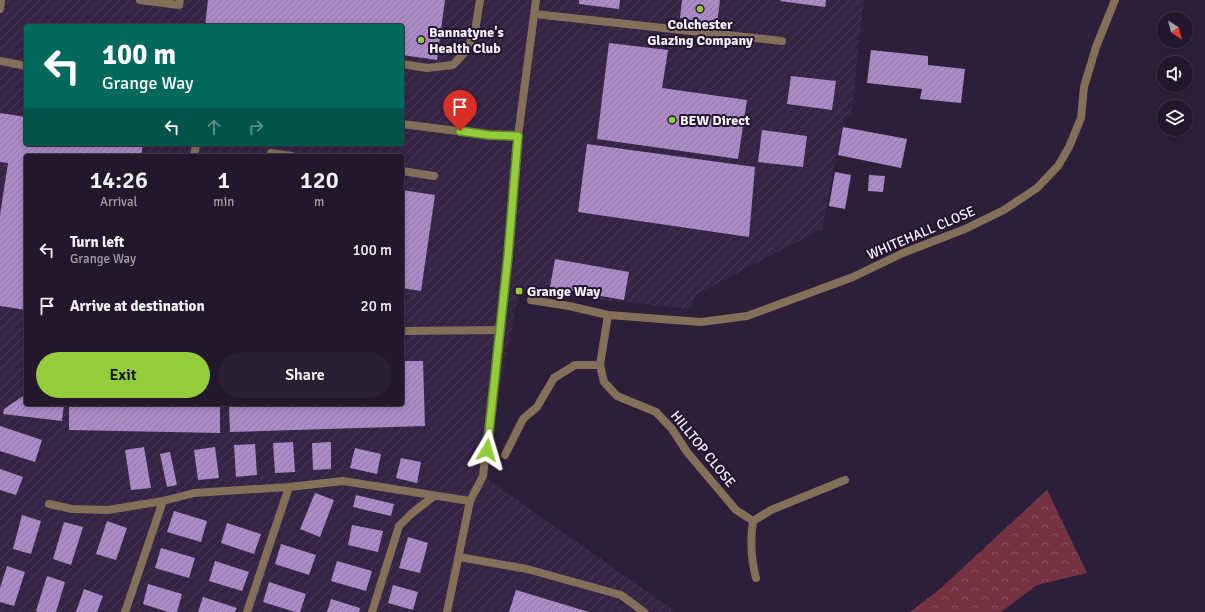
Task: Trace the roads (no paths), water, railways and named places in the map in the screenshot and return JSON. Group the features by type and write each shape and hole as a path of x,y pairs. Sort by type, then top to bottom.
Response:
{"street":[{"path":"0,9 1,0"},
{"path":"140,0 180,5 180,0"},
{"path":"404,64 427,68 453,65 466,51 475,31 480,0"},
{"path":"447,612 470,501 483,476 501,330 518,136 536,0"},
{"name":"WHITEHALL CLOSE","path":"531,300 569,306 608,315 701,322 747,316 853,277 903,253 965,229 1004,210 1037,188 1058,166 1069,147 1081,118 1084,87 1096,47 1115,0"},
{"path":"535,14 782,41"},
{"path":"0,61 24,66"},
{"path":"404,124 489,135 518,136"},
{"path":"404,171 434,176"},
{"path":"505,455 523,419 537,407 554,378 575,365 600,365 608,315"},
{"path":"404,331 501,330"},
{"name":"HILLTOP CLOSE","path":"600,365 604,382 617,396 656,412 672,429 687,452 736,510 752,521"},
{"path":"756,578 752,563 750,537 752,521 771,510 845,480"},
{"path":"49,504 72,509 108,510 163,501 194,493 288,487 343,481 470,501"},
{"path":"247,612 288,487"},
{"path":"372,612 399,526 411,514 434,496"},
{"path":"125,612 163,501"},
{"path":"459,557 527,569 621,595 644,612"}],"place":[{"name":"Colchester Glazing Company","path":"700,9"},
{"name":"Bannatyne's Health Club","path":"421,40"},
{"name":"BEW Direct","path":"672,120"},
{"name":"Grange Way","path":"519,291"}]}
